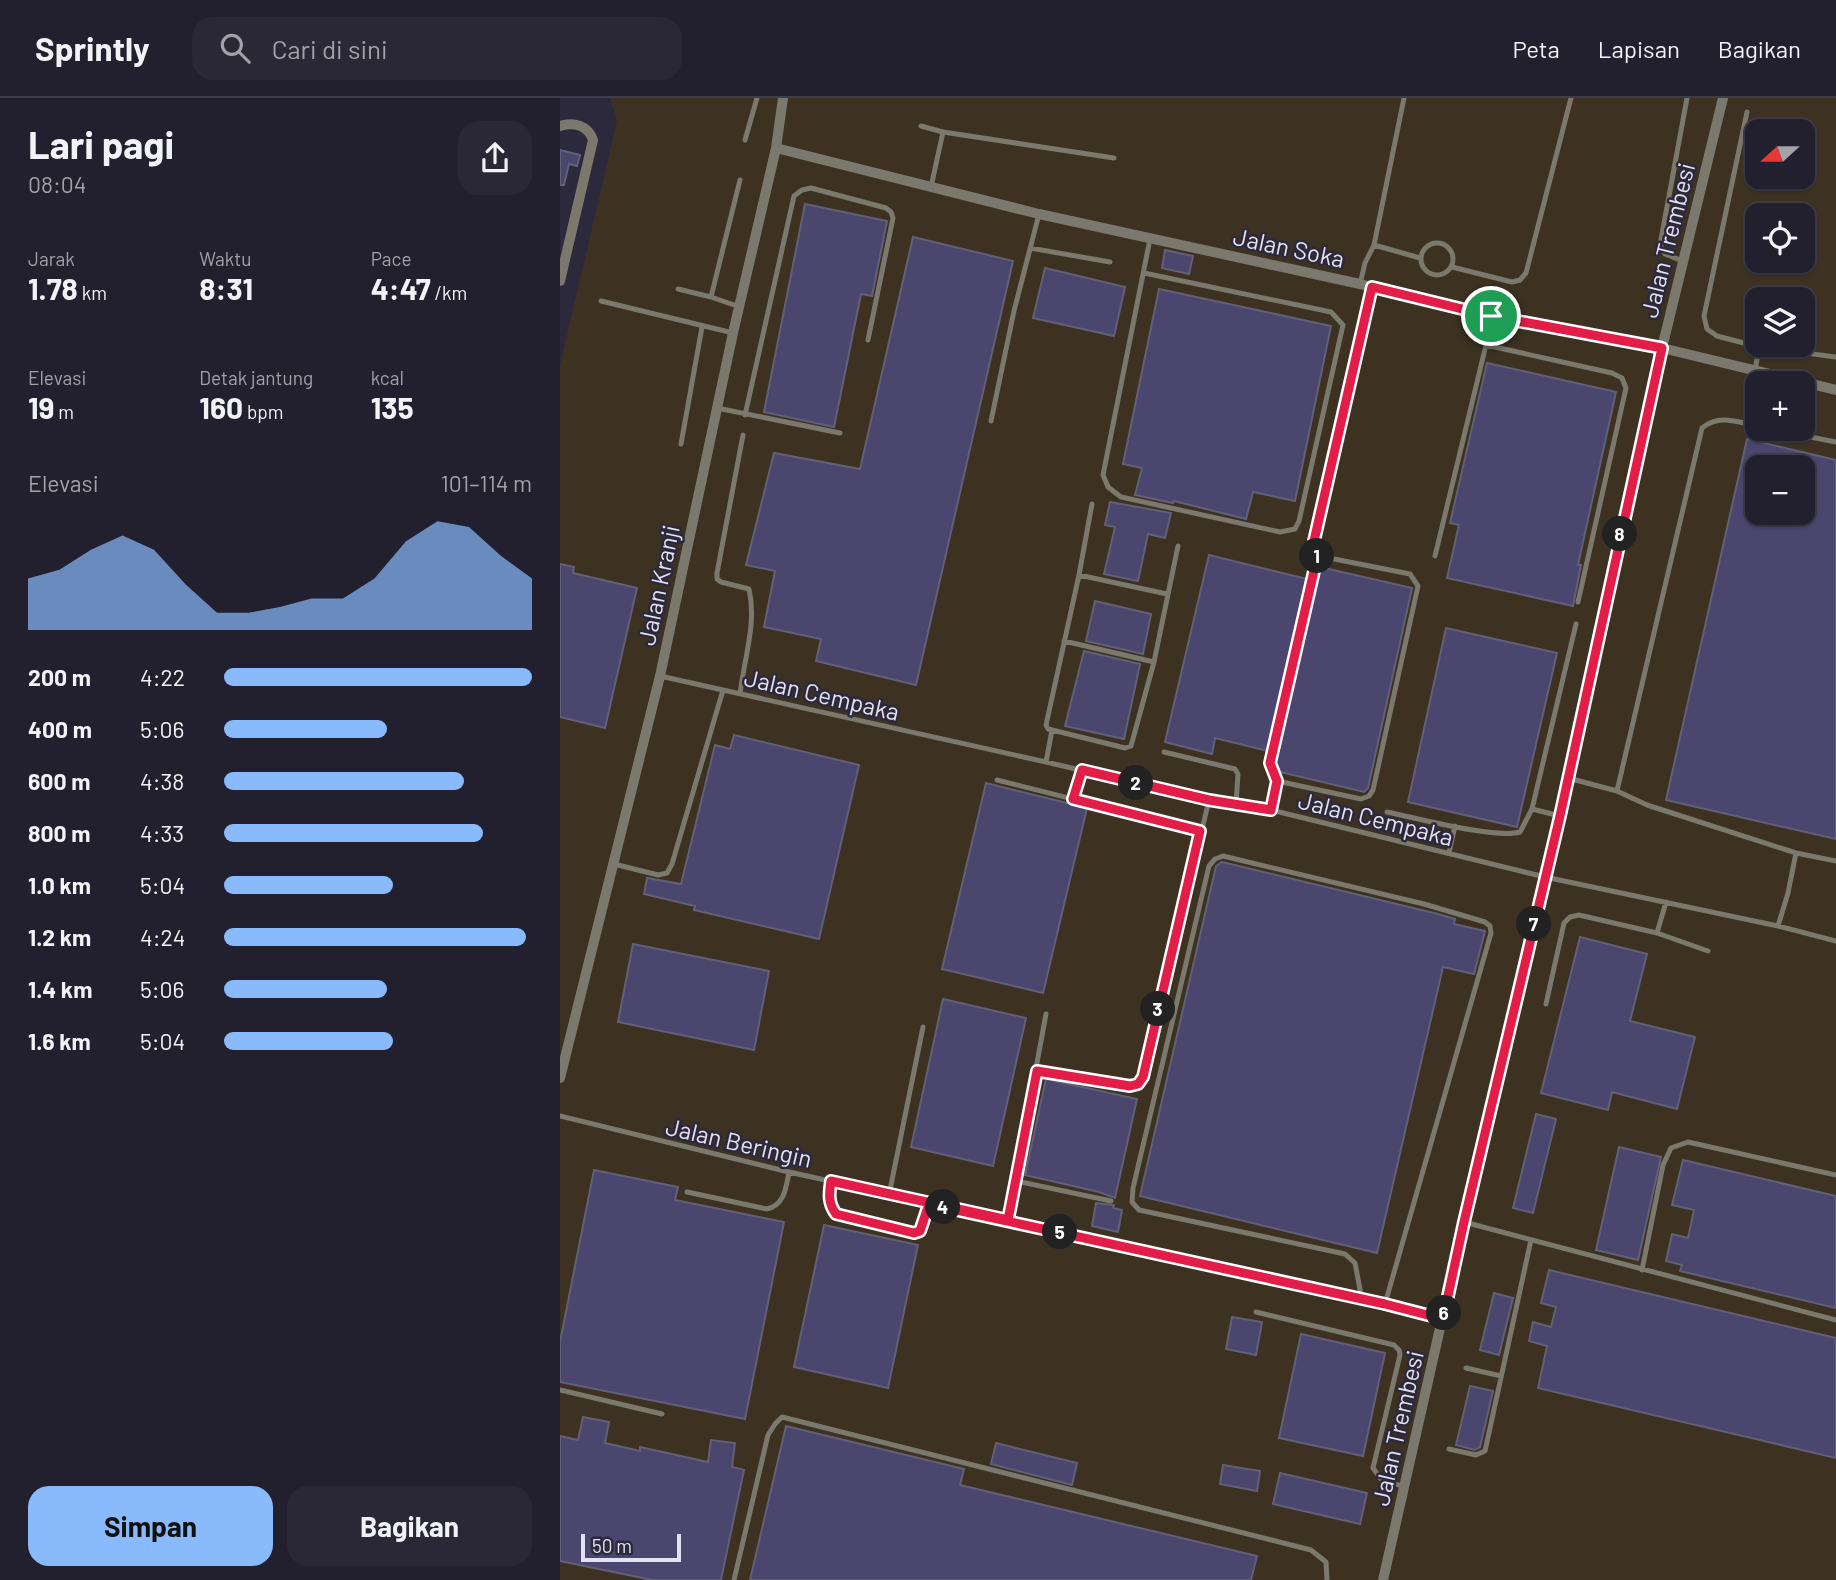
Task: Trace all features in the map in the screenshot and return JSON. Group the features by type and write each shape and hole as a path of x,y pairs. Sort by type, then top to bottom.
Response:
{"street":[{"name":"Jalan Kranji","path":"560,1078 660,676 733,333 776,148 783,98"},
{"name":"Jalan Trembesi","path":"1383,1580 1560,816 1662,348 1723,98"},
{"path":"560,126 582,126 590,132 593,140 560,281"},
{"name":"Jalan Soka","path":"776,148 1039,214 1491,316 1662,348 1755,371"},
{"name":"Jalan Soka","path":"1815,385 1836,390"}],"lane":[{"path":"745,140 757,98"},
{"path":"1271,810 1277,781 1270,763 1317,558 1314,541 1366,286 1365,263 1374,245 1404,98"},
{"path":"1452,267 1512,282 1526,273 1571,98"},
{"path":"1685,262 1665,254 1660,245 1687,98"},
{"path":"1745,343 1717,336 1707,329 1704,316 1747,112"},
{"path":"921,127 1114,158"},
{"path":"931,187 943,132"},
{"path":"711,297 740,180"},
{"path":"745,415 794,196 802,190 811,188 886,208 891,212 893,218 868,340"},
{"path":"991,421 1039,214"},
{"path":"1144,274 1331,312 1343,325 1299,521 1295,528 1280,532 1121,497 1108,487 1102,475 1150,239"},
{"path":"1438,243 1449,248 1453,254 1452,267 1443,275 1430,274 1421,265 1420,258 1426,247 1438,243"},
{"path":"1374,245 1420,258"},
{"path":"1030,248 1110,262"},
{"path":"678,289 740,307"},
{"path":"601,302 733,333"},
{"path":"1435,556 1491,316"},
{"path":"681,444 702,327"},
{"path":"1486,345 1612,373 1622,378 1626,388 1578,602"},
{"path":"1815,355 1836,358"},
{"path":"1755,371 1757,357"},
{"path":"717,408 840,433"},
{"path":"1617,791 1702,428 1710,421 1720,419 1745,424"},
{"path":"740,694 750,633 751,595 749,589 721,582 717,573 743,435"},
{"path":"1815,438 1836,442"},
{"path":"1092,504 1046,725 1048,729 1125,748 1131,747 1154,662 1178,546"},
{"path":"1277,781 1361,799 1369,796 1373,790 1418,586 1410,574 1324,557 1317,558"},
{"path":"1079,575 1167,594"},
{"path":"1387,812 1511,835 1520,832 1532,810 1576,624"},
{"path":"1064,641 1154,662"},
{"name":"Jalan Cempaka","path":"660,676 1209,800 1271,810 1545,877 1778,926 1836,941"},
{"path":"614,864 658,875 667,873 673,864 723,690"},
{"path":"1046,762 1052,730"},
{"path":"1164,752 1235,769 1238,774 1236,804"},
{"path":"1073,799 1082,770"},
{"path":"1568,778 1617,791 1647,805 1796,853 1836,861"},
{"path":"997,780 1200,831"},
{"path":"1037,1071 1130,1086 1138,1084 1143,1077 1209,800"},
{"path":"1532,810 1560,816"},
{"path":"1448,853 1455,826"},
{"path":"1778,926 1796,853"},
{"path":"1362,1300 1355,1263 1345,1254 1139,1210 1132,1202 1133,1188 1209,866 1215,859 1223,856 1411,901 1485,922 1490,926 1491,933 1385,1304"},
{"path":"1657,933 1666,902"},
{"path":"1546,1004 1564,923 1570,917 1579,915 1657,933 1708,951"},
{"path":"1008,1220 1046,1014"},
{"path":"889,1195 923,1027"},
{"name":"Jalan Beringin","path":"560,1116 889,1195 1443,1319"},
{"path":"1642,1270 1663,1164 1671,1148 1688,1142 1836,1175"},
{"path":"687,1192 767,1209 776,1207 781,1201 789,1172"},
{"path":"831,1181 829,1198 831,1208 836,1214 909,1233 920,1231 929,1204"},
{"path":"1016,1181 1111,1201"},
{"path":"1464,1222 1836,1320"},
{"path":"1449,1449 1476,1455 1485,1451 1531,1240"},
{"path":"1256,1312 1394,1345 1399,1350 1373,1468 1381,1479 1405,1487"},
{"path":"1465,1368 1501,1376"},
{"path":"560,1390 662,1414"},
{"path":"734,1580 768,1435 782,1417 1311,1550 1326,1562 1328,1580"}],"shaded area":[{"path":"610,98 1836,98 1836,1580 560,1580 560,365 617,121"}],"building":[{"path":"560,150 580,155 577,166 569,164 564,185 560,185"},
{"path":"805,204 887,221 872,296 861,294 834,427 764,412"},
{"path":"913,237 1013,261 916,685 816,661 821,639 764,627 775,571 746,565 774,453 860,469"},
{"path":"1165,250 1193,256 1189,274 1162,268"},
{"path":"1045,268 1125,287 1114,336 1033,318"},
{"path":"1159,289 1331,326 1295,501 1253,492 1246,519 1174,501 1173,503 1135,495 1142,468 1123,464"},
{"path":"1487,363 1616,392 1578,565 1581,565 1573,606 1447,578 1459,525 1450,523"},
{"path":"1747,441 1815,455 1745,455 1745,525 1815,525 1815,455 1836,460 1836,839 1666,800"},
{"path":"1110,502 1171,513 1165,538 1148,534 1138,581 1104,574 1115,527 1105,525"},
{"path":"1209,555 1307,579 1268,751 1215,738 1212,754 1165,742"},
{"path":"560,564 574,567 573,573 637,588 605,728 560,717"},
{"path":"1320,567 1412,588 1368,788 1364,792 1280,772 1276,763"},
{"path":"1095,601 1151,614 1143,654 1086,641"},
{"path":"1446,628 1557,653 1517,827 1408,802"},
{"path":"1084,651 1140,664 1124,739 1065,726"},
{"path":"734,735 859,765 819,939 694,910 695,906 644,894 647,878 681,884 715,745 730,749"},
{"path":"986,783 1087,808 1043,993 942,969"},
{"path":"1222,862 1438,914 1455,919 1454,924 1485,931 1474,974 1443,967 1377,1253 1140,1196 1216,866"},
{"path":"1580,937 1647,954 1630,1021 1695,1037 1677,1109 1612,1092 1608,1110 1541,1093"},
{"path":"633,944 769,971 754,1050 618,1022"},
{"path":"943,999 1026,1018 993,1166 911,1147"},
{"path":"1046,1079 1137,1099 1115,1198 1025,1175"},
{"path":"1536,1114 1556,1119 1533,1213 1513,1208"},
{"path":"1619,1147 1661,1157 1638,1260 1596,1250"},
{"path":"1683,1160 1836,1196 1836,1308 1680,1271 1682,1265 1666,1261 1672,1234 1688,1238 1694,1210 1672,1205"},
{"path":"594,1170 678,1187 675,1200 784,1222 745,1419 560,1382 560,1342"},
{"path":"1096,1203 1114,1205 1113,1208 1122,1210 1118,1232 1092,1226"},
{"path":"824,1225 918,1245 888,1388 794,1367"},
{"path":"1549,1270 1836,1338 1836,1458 1538,1388 1547,1346 1529,1341 1533,1322 1551,1327 1556,1307 1541,1303"},
{"path":"1494,1293 1513,1298 1499,1355 1480,1350"},
{"path":"1232,1317 1262,1322 1256,1355 1226,1349"},
{"path":"1301,1334 1385,1353 1363,1456 1279,1438"},
{"path":"1470,1386 1493,1391 1480,1447 1475,1450 1456,1445"},
{"path":"583,1417 609,1422 605,1443 640,1451 640,1447 708,1462 711,1440 735,1443 732,1467 744,1470 721,1580 652,1580 560,1561 560,1436 578,1440"},
{"path":"786,1426 964,1469 960,1485 1257,1556 1251,1580 750,1580"},
{"path":"996,1443 1077,1463 1072,1485 991,1464"},
{"path":"1223,1465 1260,1471 1257,1491 1220,1484"},
{"path":"1280,1473 1367,1493 1360,1524 1273,1504"}],"route":[{"path":"1372,287 1491,316 1662,348 1560,816 1443,1319 929,1204 920,1231 914,1233 836,1214 831,1208 829,1198 831,1181 1008,1220 1037,1071 1130,1086 1138,1084 1143,1077 1200,831 1073,799 1082,770 1209,800 1271,810 1277,781 1270,763 1317,558 1314,541 1372,287"}]}
